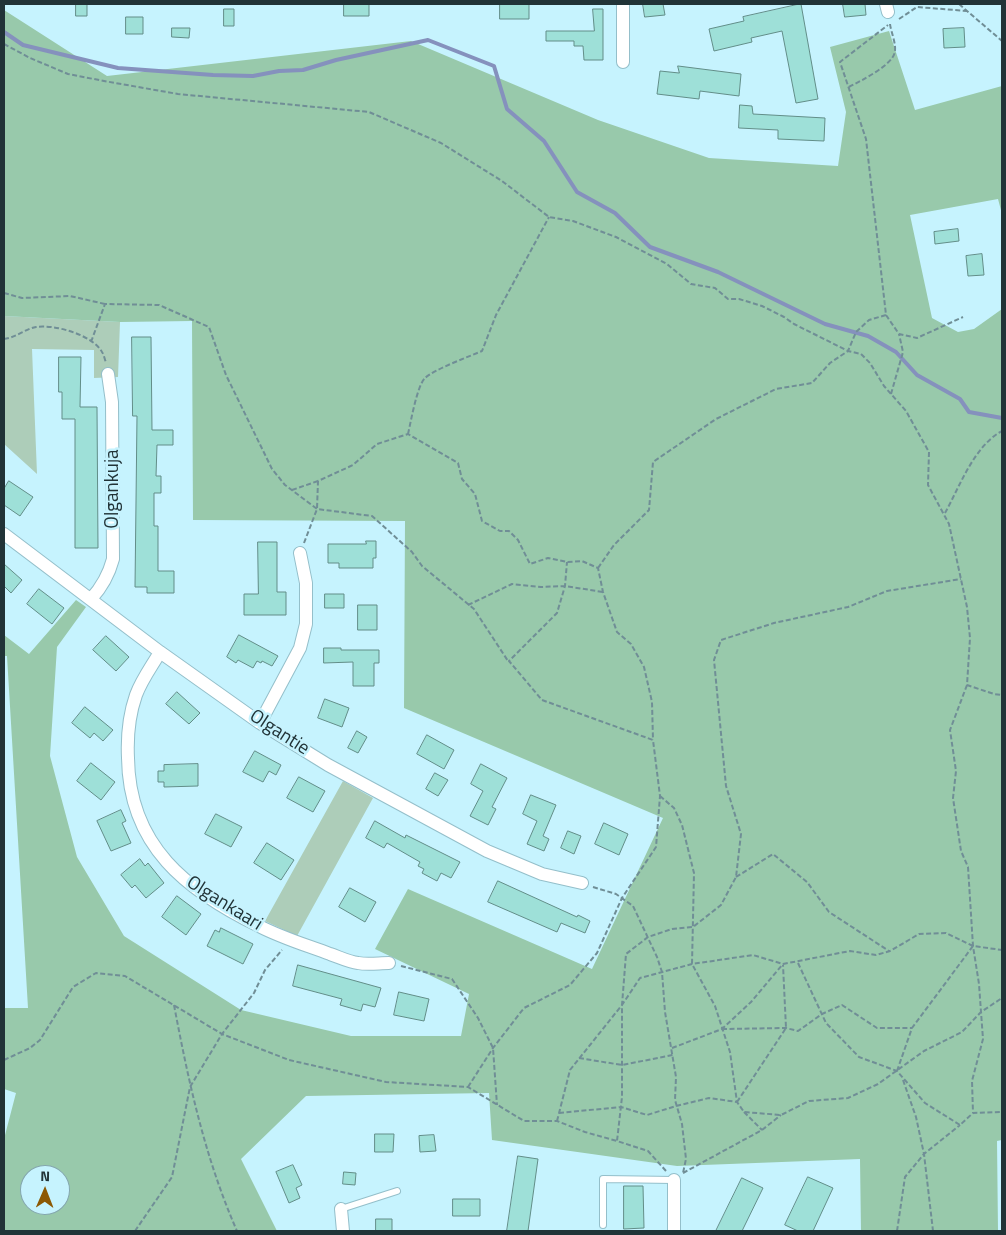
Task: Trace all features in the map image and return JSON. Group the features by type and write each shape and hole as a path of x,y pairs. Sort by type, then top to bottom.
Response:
{"street":[{"path":"623,4 624,62"},
{"name":"Olgankuja","path":"91,599 110,570 113,559 112,402 108,374"},
{"name":"Olgantie","path":"4,534 160,652 260,722 328,765 487,851 542,874 582,883"},
{"path":"260,722 300,648 306,624 306,583 300,552"},
{"name":"Olgankaari","path":"160,652 144,676 136,695 129,721 128,775 133,800 157,852 179,876 209,898 243,919 291,940 358,963 389,963"},
{"path":"674,1231 678,1177"},
{"path":"341,1209 343,1231"}],"lane":[{"path":"603,1225 603,1179 678,1177"},
{"path":"341,1209 397,1191"}],"path":[{"path":"959,4 1002,42"},
{"path":"891,394 902,352 899,334 886,314 866,139 840,62 888,13 917,7 966,11"},
{"path":"848,87 866,79 893,57 896,51 888,13"},
{"path":"4,44 30,58 68,74 104,82 178,94 369,112 441,143 502,181 549,216 573,221 616,237 666,264 691,284 715,288 728,299 739,299 762,306 794,324 848,350 861,354 906,411 929,452 928,485 945,513 949,524 967,607 970,638 967,686 950,730 956,771 953,798 961,851 968,867 973,946 979,984 983,1039 972,1081 973,1113"},
{"path":"408,434 418,393 424,378 482,351 496,315 549,216"},
{"path":"4,293 22,298 70,296 105,304 159,305 209,327 226,375 272,469 292,490 317,509 372,516 412,552 422,566 474,609 508,661 542,700 653,740"},
{"path":"91,342 105,304"},
{"path":"468,1087 493,1048 524,1008 570,986 597,953 622,898 656,848 660,796 653,740 652,702 644,668 632,644 617,632 603,592 598,568 614,545 649,510 653,462 716,419 776,389 812,383 830,363 848,350 856,332 869,320 886,314"},
{"path":"899,334 917,338 963,317"},
{"path":"4,339 8,339 24,330 38,327 50,326 69,330 91,342 102,351 108,374"},
{"path":"945,513 975,457 992,437 1002,431"},
{"path":"292,490 318,481 353,465 377,444 408,434 458,463 462,479 475,494 482,521 500,531 509,531 518,540 530,564 548,558 567,562 582,561 598,568"},
{"path":"300,552 317,509 318,481"},
{"path":"508,661 557,613 565,586 567,562"},
{"path":"617,1140 621,1107 622,1004 626,954 648,937 672,929 693,927 721,905 736,877 741,834 726,786 714,660 721,640 774,623 848,607 887,591 960,579"},
{"path":"468,605 512,584 540,587 565,586 603,592"},
{"path":"967,686 1002,695"},
{"path":"660,796 674,808 682,825 694,873 692,964 715,1006 730,1052 737,1102 762,1130"},
{"path":"736,877 773,854 808,882 829,912 890,951"},
{"path":"582,883 616,894 633,906 658,957 662,972 665,1012 676,1077 674,1100 682,1124 686,1159 678,1177"},
{"path":"557,1121 570,1070 640,978 692,964 753,955 783,964 850,951 876,955 890,951 919,934 946,934 973,946 1002,950"},
{"path":"135,1231 172,1177 190,1087 222,1034 254,993 265,970 291,940"},
{"path":"896,1071 912,1028 973,946"},
{"path":"798,962 826,1023 859,1057 896,1071 925,1103 960,1125"},
{"path":"389,963 452,979 478,1018 493,1048 497,1106"},
{"path":"737,1102 786,1028 783,964"},
{"path":"722,1029 751,1002 783,964"},
{"path":"4,1060 30,1048 40,1040 72,988 96,973 125,976 222,1034 289,1060 386,1082 468,1087 524,1122 557,1121 585,1132 617,1140 648,1151 678,1177"},
{"path":"678,1177 762,1130 781,1115 809,1101 848,1098 878,1084 924,1050 962,1032 981,1012 1002,998"},
{"path":"174,1005 190,1087 210,1163 237,1231"},
{"path":"672,1048 722,1029 786,1028 798,1031 822,1014 842,1005 877,1028 912,1028"},
{"path":"579,1058 622,1065 673,1055"},
{"path":"902,1077 916,1117 924,1154 934,1231"},
{"path":"559,1113 621,1107 647,1115 709,1098 737,1102"},
{"path":"744,1112 781,1115"},
{"path":"897,1231 905,1177 924,1154 973,1113 1002,1112"}],"green space":[{"path":"4,10 107,76 411,41 598,120 709,158 838,166 846,112 830,47 889,31 915,110 1002,86 1002,214 998,199 910,215 932,318 958,332 974,329 1002,309 1002,1140 997,1141 998,1231 861,1231 860,1159 677,1166 492,1140 489,1093 306,1096 241,1159 277,1231 4,1231 4,1139 16,1093 4,1089 4,1008 28,1008 7,656 4,656 4,635 29,654 76,600 86,607 57,647 50,756 77,857 124,936 241,1010 351,1036 461,1036 469,994 375,949 408,889 592,969 663,818 404,708 405,521 193,520 192,321 120,322 4,316"},
{"path":"4,316 120,322 118,377 94,378 94,350 32,349 37,474 4,444"},
{"path":"343,781 373,798 297,936 265,921"}],"building":[{"path":"76,4 87,4 87,16 76,16"},
{"path":"344,4 369,4 369,16 344,16"},
{"path":"500,4 529,4 529,19 500,19"},
{"path":"643,4 663,4 665,15 645,17"},
{"path":"801,4 818,99 796,103 782,31 751,38 752,42 714,51 709,29 744,21 743,17"},
{"path":"843,4 865,4 866,15 845,17"},
{"path":"224,9 234,9 234,26 224,26"},
{"path":"593,9 603,9 603,60 584,60 583,46 574,46 574,41 546,41 546,31 594,31"},
{"path":"126,17 143,17 143,34 126,34"},
{"path":"172,28 190,28 189,38 172,37"},
{"path":"964,28 965,47 944,48 943,29"},
{"path":"678,66 741,74 739,96 700,91 699,99 657,94 660,71 679,73"},
{"path":"740,105 752,106 753,114 825,118 824,141 778,139 778,130 739,128"},
{"path":"958,229 959,241 935,244 934,232"},
{"path":"982,254 984,275 968,276 966,256"},
{"path":"132,337 151,337 152,430 173,430 173,445 157,445 156,476 161,476 161,493 154,493 154,526 158,526 158,571 174,571 174,593 147,593 147,587 135,587 137,416 133,416"},
{"path":"59,357 81,357 80,407 97,407 98,548 75,548 75,419 62,419 62,392 59,392"},
{"path":"9,481 33,497 20,516 4,505 4,489"},
{"path":"366,541 376,541 376,558 373,558 373,568 339,568 339,563 328,563 328,544 366,544"},
{"path":"258,542 277,542 277,592 286,592 286,615 244,615 244,594 258,594"},
{"path":"4,564 22,580 11,593 4,586"},
{"path":"39,589 64,608 52,624 27,604"},
{"path":"325,594 344,594 344,608 325,608"},
{"path":"358,605 377,605 377,630 358,630"},
{"path":"239,635 278,656 272,666 262,661 261,663 257,661 253,668 238,660 236,663 227,657"},
{"path":"106,636 129,657 116,671 93,650"},
{"path":"324,648 379,650 379,663 374,663 374,686 353,686 353,662 324,663"},
{"path":"177,692 200,713 189,724 166,704"},
{"path":"325,699 349,708 342,727 318,718"},
{"path":"85,707 113,730 103,741 94,733 90,738 72,723"},
{"path":"357,731 367,737 358,753 348,748"},
{"path":"427,735 454,750 444,769 417,754"},
{"path":"255,751 281,765 276,775 269,771 263,782 243,772"},
{"path":"91,763 115,782 101,800 77,781"},
{"path":"198,764 198,786 164,787 164,782 158,782 158,771 164,771 164,765"},
{"path":"481,764 507,778 492,807 496,809 488,825 470,816 483,791 471,784"},
{"path":"435,773 448,780 438,796 426,789"},
{"path":"299,777 325,791 313,812 287,798"},
{"path":"531,795 556,805 543,836 549,839 544,851 527,844 537,821 523,814"},
{"path":"121,810 126,821 122,823 131,843 111,851 97,821"},
{"path":"216,814 242,827 231,847 205,834"},
{"path":"375,821 405,838 406,835 460,862 451,878 441,873 437,881 422,873 424,869 418,866 420,862 387,843 384,848 366,838"},
{"path":"604,823 628,834 619,855 595,844"},
{"path":"568,831 581,836 574,854 561,848"},
{"path":"267,843 294,860 281,880 254,863"},
{"path":"140,859 145,866 148,863 164,883 146,898 135,885 132,888 121,875"},
{"path":"498,881 577,917 578,915 590,921 585,933 561,923 557,932 488,902"},
{"path":"350,888 376,902 365,922 339,907"},
{"path":"177,896 201,914 186,935 162,917"},
{"path":"221,928 253,944 243,964 207,946 215,930 219,932"},
{"path":"298,965 381,988 375,1007 363,1004 361,1011 340,1005 342,999 293,986"},
{"path":"399,992 429,999 424,1021 394,1015"},
{"path":"375,1134 394,1134 393,1152 375,1152"},
{"path":"434,1135 436,1151 420,1152 419,1136"},
{"path":"518,1156 538,1159 528,1231 507,1231"},
{"path":"293,1165 302,1185 296,1188 300,1198 289,1203 276,1172"},
{"path":"344,1172 356,1173 355,1185 343,1184"},
{"path":"808,1177 833,1188 813,1231 798,1231 785,1225"},
{"path":"742,1178 763,1188 742,1231 716,1231"},
{"path":"624,1186 643,1186 644,1228 624,1229"},
{"path":"453,1199 480,1199 480,1216 453,1216"},
{"path":"376,1219 392,1219 392,1231 376,1231"}],"waterway":[{"path":"4,32 23,45 118,68 253,76 279,71 303,70 336,60 428,40 494,66 507,109 544,141 577,192 615,213 650,247 718,272 825,324 868,336 896,352 917,375 960,399 969,412 1002,418"}]}
